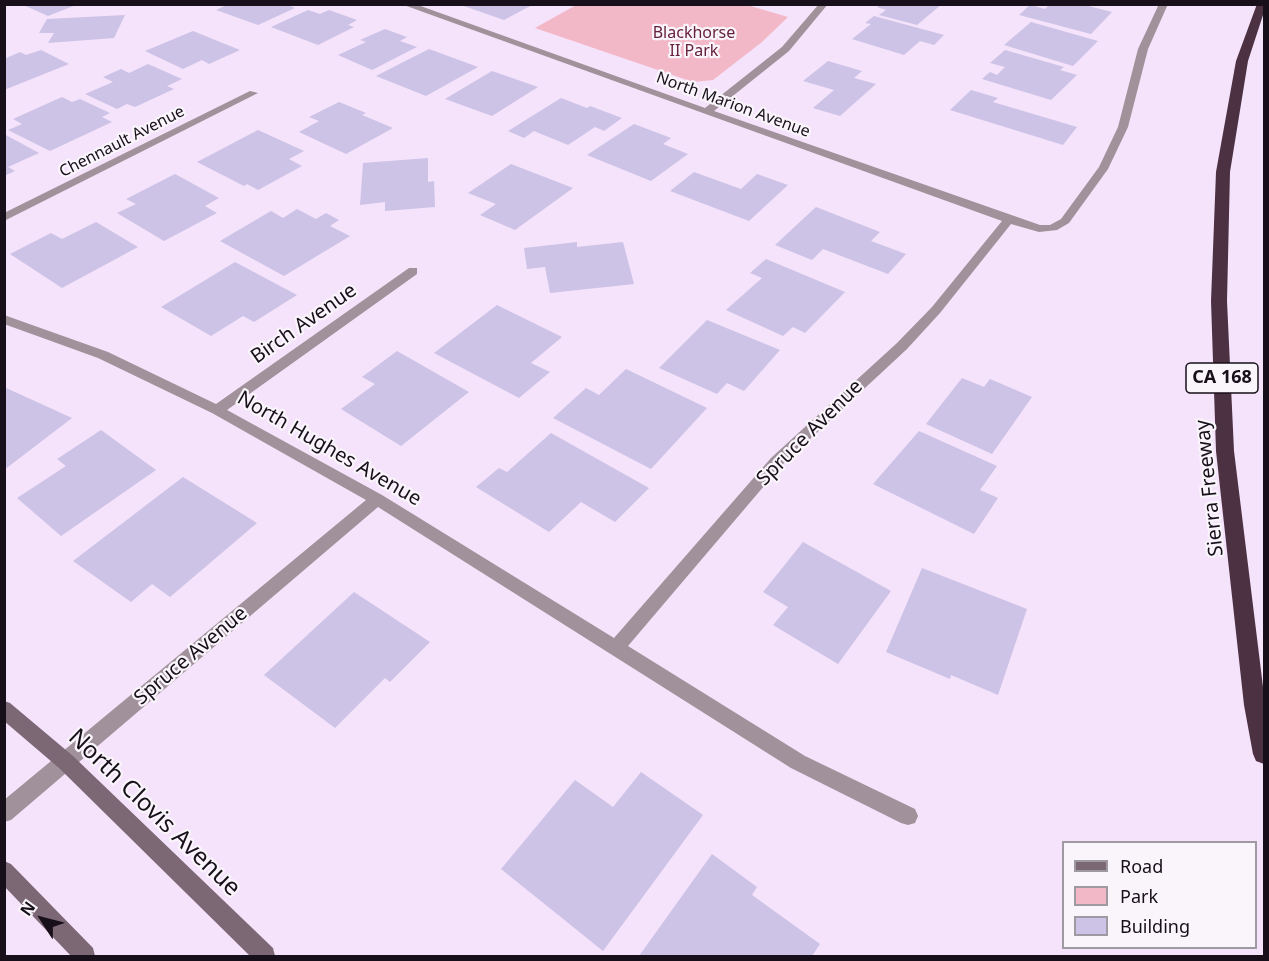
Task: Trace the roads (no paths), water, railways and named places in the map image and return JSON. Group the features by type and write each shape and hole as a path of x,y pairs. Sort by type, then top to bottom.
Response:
{"highway":[{"name":"Sierra Freeway","path":"1262,4 1242,62 1223,172 1219,301 1225,451 1255,705 1264,754"}],"main road":[{"name":"North Clovis Avenue","path":"4,709 66,762 265,957"},
{"path":"4,871 85,957"}],"street":[{"name":"North Marion Avenue","path":"405,4 1009,220 1039,228 1053,228 1065,221 1104,167 1123,127 1143,49 1164,4"},
{"path":"708,111 773,59 815,18 824,4"},
{"name":"Chennault Avenue","path":"4,218 253,93"},
{"name":"Spruce Avenue","path":"615,649 776,462 902,346 936,310 1009,220"},
{"name":"Birch Avenue","path":"217,410 413,271"},
{"name":"North Hughes Avenue","path":"4,319 103,355 217,410 377,499 798,762 908,816"},
{"name":"Spruce Avenue","path":"4,813 377,499"}],"park label":[{"name":"Blackhorse II Park","path":"694,42"}]}
